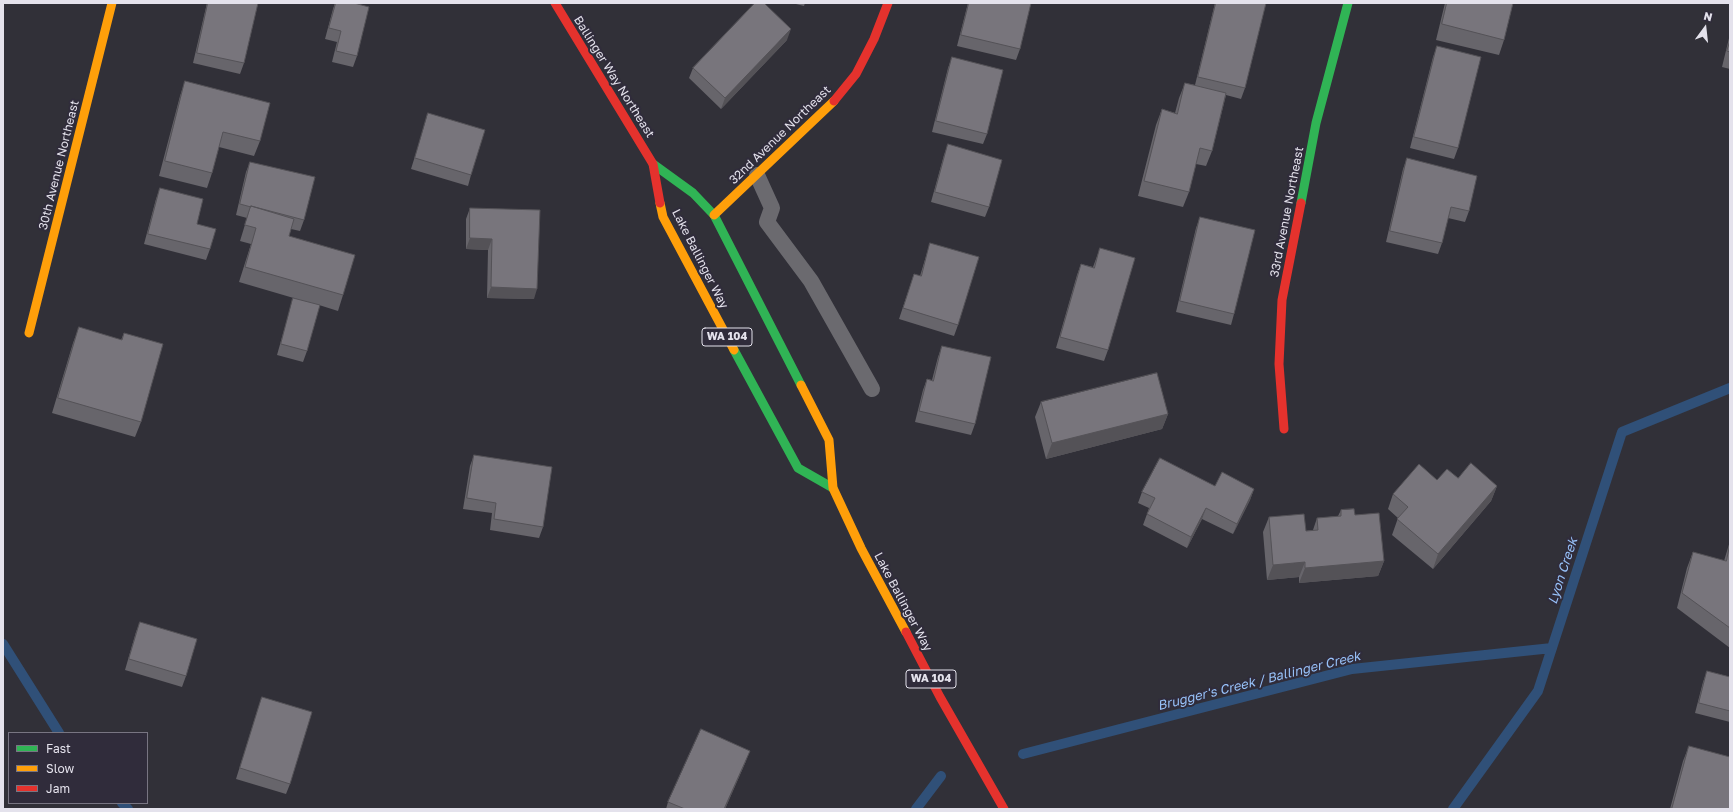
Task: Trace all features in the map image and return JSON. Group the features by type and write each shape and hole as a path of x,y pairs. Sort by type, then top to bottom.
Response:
{"main road":[{"name":"30th Avenue Northeast","path":"29,333 112,3"},
{"name":"Ballinger Way Northeast","path":"555,3 653,164"},
{"name":"32nd Avenue Northeast","path":"714,216 828,108 856,74 874,39 888,3"},
{"name":"33rd Avenue Northeast","path":"1284,429 1279,364 1282,300 1316,124 1348,3"},
{"name":"Lake Ballinger Way","path":"653,164 693,193 714,216 829,440 833,488 864,555 937,690 1004,809"},
{"name":"Lake Ballinger Way","path":"653,164 663,217 798,468 833,488"}],"lane":[{"path":"757,175 772,208 767,222 811,281 872,389"}],"building":[{"path":"208,3 258,3 244,63 197,53"},
{"path":"336,3 354,3 369,7 357,56 336,51 341,31 329,28"},
{"path":"755,3 764,3 791,29 725,98 693,68"},
{"path":"969,3 1031,3 1020,49 961,35"},
{"path":"1216,3 1266,3 1245,88 1198,77"},
{"path":"1447,3 1513,3 1504,40 1442,24"},
{"path":"1730,41 1730,52 1727,51"},
{"path":"1437,46 1481,57 1458,148 1414,137"},
{"path":"952,57 1003,70 987,134 936,121"},
{"path":"185,81 270,103 260,141 223,132 212,173 165,161"},
{"path":"1185,83 1226,93 1212,151 1200,148 1189,192 1144,181 1162,109 1177,114"},
{"path":"428,113 485,130 471,175 415,158"},
{"path":"948,144 1002,160 989,207 935,192"},
{"path":"1407,158 1477,176 1469,211 1451,207 1442,243 1390,231"},
{"path":"250,162 315,177 304,220 240,204"},
{"path":"160,188 203,199 197,224 216,229 210,249 148,234"},
{"path":"251,206 294,219 289,236 355,255 343,295 245,267 256,228 245,225"},
{"path":"470,208 540,210 537,289 491,287 492,239 470,238"},
{"path":"1200,217 1255,230 1234,314 1180,301"},
{"path":"930,243 979,257 958,325 903,308 914,274 921,276"},
{"path":"1100,248 1135,258 1108,350 1060,337 1081,264 1094,268"},
{"path":"293,298 320,305 307,351 281,344"},
{"path":"79,327 122,340 124,333 163,344 141,422 58,398"},
{"path":"942,346 991,357 975,424 919,411 927,379 933,381"},
{"path":"1157,373 1168,414 1052,443 1041,402"},
{"path":"474,455 552,467 543,527 494,519 496,503 467,498"},
{"path":"1160,458 1215,486 1222,472 1254,489 1237,524 1206,508 1191,537 1147,514 1155,498 1142,492"},
{"path":"1471,463 1497,486 1438,554 1397,519 1408,507 1393,494 1419,464 1437,480 1447,469 1458,478"},
{"path":"1354,509 1355,515 1379,513 1384,561 1305,568 1305,562 1273,565 1269,517 1304,514 1306,531 1318,530 1317,518 1341,516 1341,510"},
{"path":"1730,544 1730,628 1682,593 1693,552 1726,561"},
{"path":"140,622 197,639 186,676 129,659"},
{"path":"1707,671 1730,677 1730,711 1699,703"},
{"path":"262,697 312,712 290,784 240,768"},
{"path":"701,729 750,751 724,809 685,809 668,802"},
{"path":"1689,746 1730,757 1730,809 1672,809"}],"waterway":[{"name":"Lyon Creek","path":"1453,809 1538,691 1622,432 1730,388"},
{"name":"Brugger's Creek / Ballinger Creek","path":"3,644 58,732"},
{"name":"Brugger's Creek / Ballinger Creek","path":"1023,754 1352,669 1552,648"},
{"name":"Brugger's Creek / Ballinger Creek","path":"916,809 941,776"},
{"name":"Brugger's Creek / Ballinger Creek","path":"123,804 128,809"}],"traffic: fast":[{"path":"1301,203 1316,123 1348,3"},
{"path":"653,164 693,193 714,215 801,385"},
{"path":"734,350 798,468 833,488"}],"traffic: slow":[{"path":"29,333 112,3"},
{"path":"714,215 834,101"},
{"path":"660,203 663,217 734,350"},
{"path":"801,385 829,440 833,488 861,548 906,632"}],"traffic: jam":[{"path":"555,3 653,164 660,203"},
{"path":"834,101 856,74 874,39 888,3"},
{"path":"1284,429 1279,364 1282,300 1301,203"},
{"path":"906,632 940,697 1004,809"}]}
